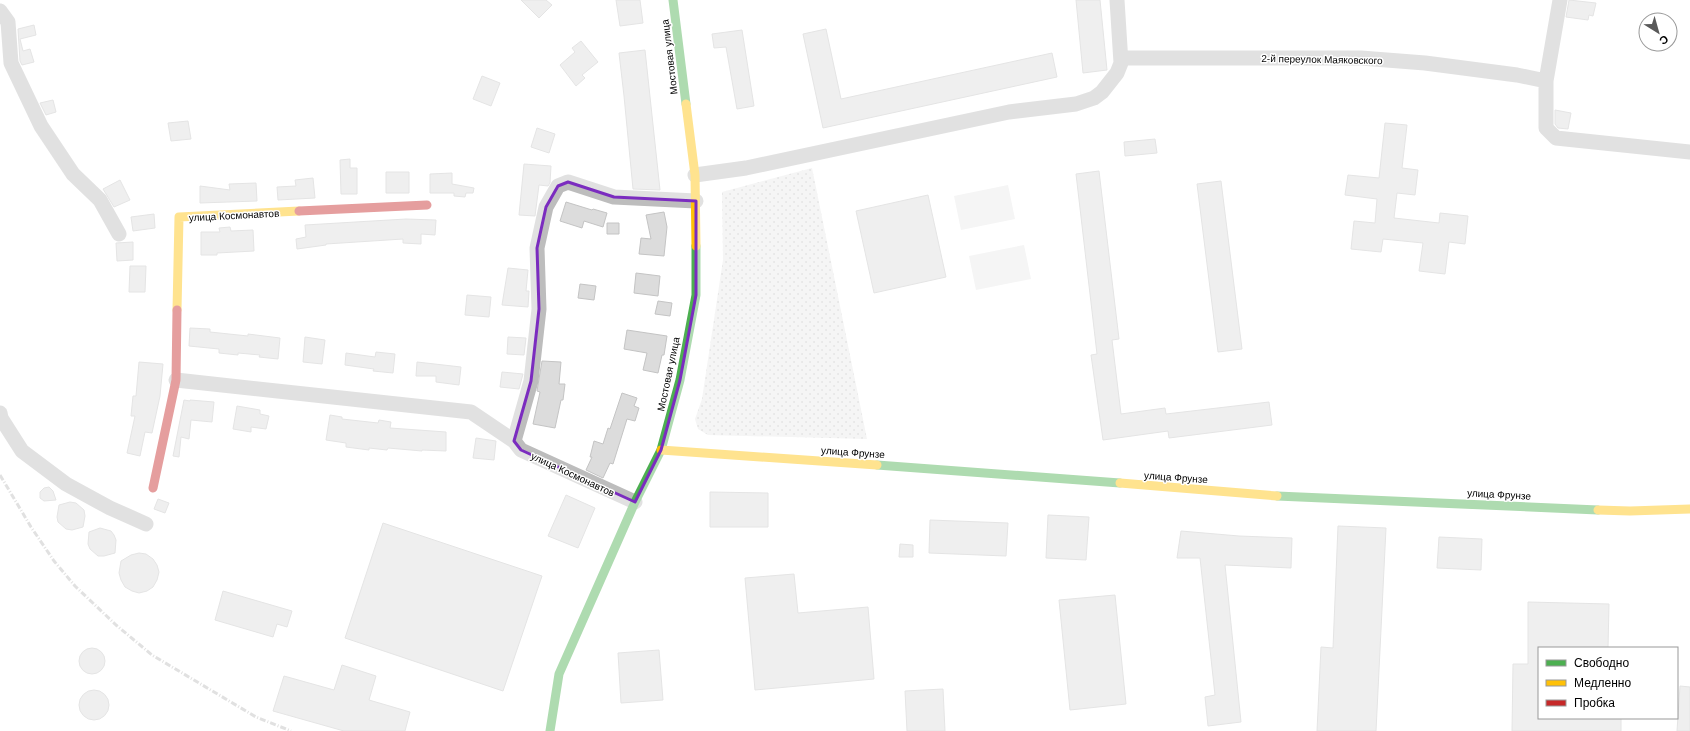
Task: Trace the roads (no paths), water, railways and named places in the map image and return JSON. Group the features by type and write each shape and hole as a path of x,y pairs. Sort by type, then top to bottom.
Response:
{"street":[{"name":"Мостовая улица","path":"550,731 559,674 635,502 661,450 680,380 696,295 695,176 673,0"},
{"path":"695,176 746,168 1009,112 1076,104 1094,98 1102,92 1117,73 1121,63 1117,0"},
{"path":"1560,0 1546,81 1546,128 1556,138 1690,152"},
{"path":"0,11 8,22 11,63 42,126 73,174 100,200 119,234"},
{"name":"2-й переулок Маяковского","path":"1121,58 1361,58 1517,75 1546,81"},
{"path":"514,441 531,381 539,309 536,248 546,207 558,186 568,182 614,197 696,201"},
{"name":"улица Космонавтов","path":"152,488 176,380 179,218 427,205"},
{"name":"улица Космонавтов","path":"176,380 471,412 514,441 521,450 635,502"},
{"path":"0,413 1,418 22,451 66,484 110,508 146,524"},
{"name":"улица Фрунзе","path":"661,450 910,467 1295,497 1630,511 1690,509"}],"railway":[{"path":"0,475 31,527 54,561 75,586 116,625 152,655 256,717 291,731"}]}
